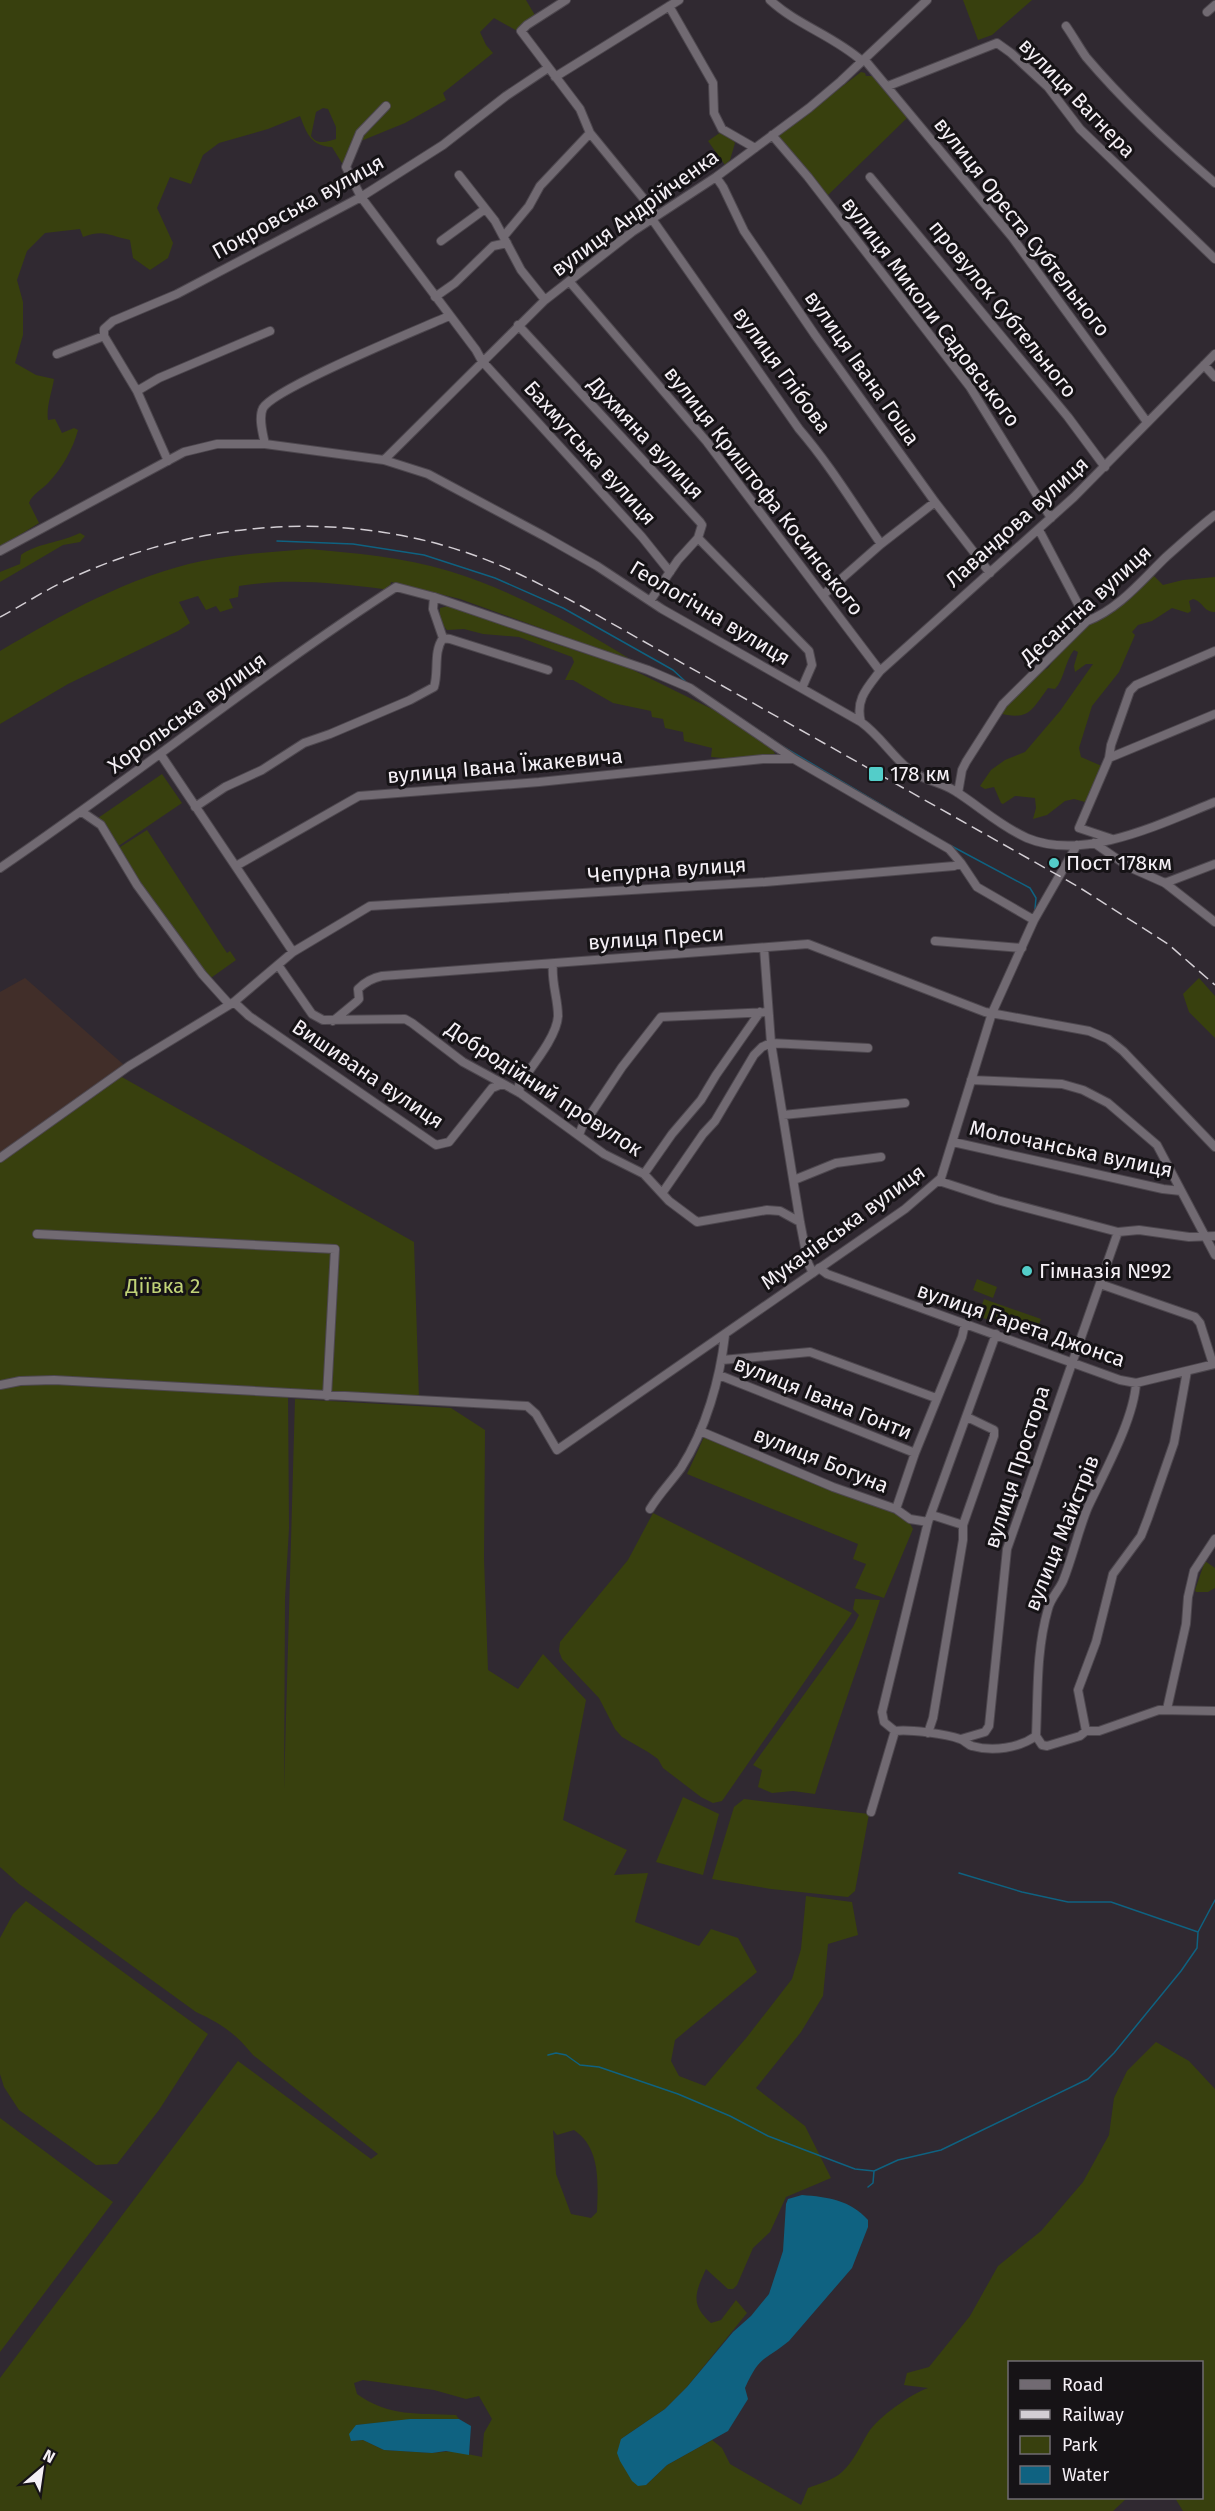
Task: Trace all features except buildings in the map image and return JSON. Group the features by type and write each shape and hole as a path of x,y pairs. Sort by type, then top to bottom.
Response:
{"street":[{"path":"566,0 521,31 580,109 591,134 654,217"},
{"path":"555,77 679,0"},
{"name":"вулиця Ореста Субтельного","path":"770,0 839,42 863,60 888,86 1012,237 1148,422"},
{"name":"вулиця Андрійченка","path":"384,460 545,300 654,217 716,177 833,88 927,0"},
{"path":"1207,12 1215,5"},
{"path":"669,6 712,83 714,113 722,129 755,148"},
{"path":"1066,26 1086,56 1130,105 1185,159 1215,183"},
{"name":"вулиця Вагнера","path":"888,86 997,43 1048,87 1080,129 1215,259"},
{"name":"Покровська вулиця","path":"57,354 104,336 104,329 113,321 170,297 361,197 443,145 506,96 548,68"},
{"name":"Бахмутська вулиця","path":"386,106 360,134 346,167 361,197 482,361 642,537 670,572"},
{"path":"435,297 455,282 493,246 505,239 529,206 540,186 591,134"},
{"name":"вулиця Миколи Садовського","path":"772,135 808,177 970,387 1050,519"},
{"path":"459,175 505,239 521,270 545,300"},
{"name":"вулиця Івана Гоша","path":"716,177 754,246 935,502 990,573"},
{"name":"провулок Субтельного","path":"870,177 1068,417 1105,467"},
{"path":"441,241 485,209"},
{"name":"вулиця Глібова","path":"654,217 881,544"},
{"name":"вулиця Криштофа Косинського","path":"569,281 707,442 880,671"},
{"path":"265,444 261,415 266,404 293,387 449,316"},
{"name":"Духмяна вулиця","path":"518,326 702,525 698,538 809,651 812,665 802,688"},
{"path":"137,390 159,378 270,331"},
{"path":"104,336 137,390 168,461"},
{"name":"Лавандова вулиця","path":"861,722 858,712 859,702 880,671 1039,530 1105,467 1215,354"},
{"path":"1204,365 1215,377"},
{"path":"0,551 184,452 201,447 217,444 265,444 384,460"},
{"name":"Геологічна вулиця","path":"384,460 428,474 597,566 650,601 861,722 880,738 906,767 925,779 958,793 1000,822 1032,840 1048,844 1077,845"},
{"path":"823,595 881,544 935,502"},
{"name":"Десантна вулиця","path":"958,793 962,771 995,714 1087,621 1095,618 1133,590 1215,515"},
{"path":"1039,530 1087,621"},
{"path":"650,601 698,538"},
{"name":"Хорольська вулиця","path":"0,868 82,812 346,620 396,587 434,597"},
{"path":"443,638 433,609 434,597 648,670 690,688 794,759 949,849 977,887 1034,920"},
{"path":"443,638 548,670"},
{"path":"195,807 225,787 262,770 304,743 410,700 434,687 438,676 439,644 443,638"},
{"path":"1114,839 1079,828 1109,758 1116,730 1134,686 1215,651"},
{"path":"1109,758 1215,714"},
{"path":"161,755 293,952"},
{"name":"вулиця Івана Їжакевича","path":"236,866 359,796 550,781 763,759 794,759"},
{"path":"1077,845 1114,839 1215,802"},
{"name":"Вишивана вулиця","path":"82,812 101,825 137,885 202,974 231,1003 436,1145 449,1142 492,1088 502,1084"},
{"path":"1094,843 1129,867 1165,883 1215,922"},
{"name":"Мукачівська вулиця","path":"327,1396 526,1406 536,1414 557,1449 905,1209 939,1181 992,1013 1034,920 1077,845"},
{"name":"Чепурна вулиця","path":"0,1158 129,1066 231,1003 293,952 370,906 765,882 954,866 961,863"},
{"path":"1165,883 1215,864"},
{"path":"935,941 1022,948"},
{"name":"вулиця Преси","path":"333,1021 359,999 358,989 371,978 808,944 992,1013 1089,1031 1108,1039 1123,1051 1215,1147"},
{"path":"764,948 764,1012 808,1263 816,1270"},
{"path":"520,1093 519,1085 548,1042 558,1019 552,973 553,964"},
{"name":"Добродійний провулок","path":"278,965 312,1014 322,1020 333,1021 405,1019 462,1062 520,1093 604,1154 644,1174 669,1201 697,1222 767,1210 780,1211 800,1222"},
{"path":"579,1135 622,1067 661,1017 764,1012"},
{"path":"644,1174 764,1012"},
{"path":"663,1192 703,1134 715,1121 754,1055 762,1047 771,1043 868,1048"},
{"path":"972,1080 1062,1084 1097,1096 1107,1103 1156,1145 1215,1255"},
{"path":"783,1115 905,1103"},
{"name":"Молочанська вулиця","path":"953,1142 1163,1189 1181,1191"},
{"path":"794,1180 836,1163 881,1156"},
{"path":"939,1181 988,1197 1118,1232 1139,1230 1163,1235 1206,1238 1215,1236"},
{"name":"вулиця Простора","path":"961,1739 985,1732 989,1726 1007,1548 1118,1232"},
{"path":"0,1385 20,1381 54,1380 327,1396 335,1249 37,1234"},
{"name":"вулиця Гарета Джонса","path":"816,1270 1071,1362 1136,1383 1214,1364"},
{"path":"1100,1284 1195,1317 1200,1323 1214,1364"},
{"path":"896,1509 965,1324"},
{"path":"996,1334 923,1538 882,1712 884,1722 895,1731 906,1729 961,1739 973,1746 1006,1748 1027,1742 1036,1736 1042,1745 1047,1746 1080,1736 1086,1731 1099,1731 1159,1710 1215,1711"},
{"path":"650,1509 680,1469 700,1431 722,1360 725,1335"},
{"path":"722,1360 810,1352 936,1398"},
{"path":"1086,1731 1078,1690 1096,1642 1113,1574 1141,1536 1174,1443 1187,1371"},
{"name":"вулиця Івана Гонти","path":"718,1375 915,1453"},
{"name":"вулиця Майстрів","path":"1036,1736 1038,1706 1035,1698 1039,1654 1047,1609 1063,1579 1082,1523 1131,1410 1136,1383"},
{"path":"928,1733 933,1718 963,1540 963,1525 994,1436 994,1430 988,1425 967,1417"},
{"name":"вулиця Богуна","path":"700,1431 833,1487 896,1509 910,1519 930,1519 963,1525"},
{"path":"910,1519 923,1538"},
{"path":"1167,1709 1186,1624 1188,1597 1194,1571 1215,1539"},
{"path":"871,1812 895,1731"}],"shaded area":[{"path":"25,978 124,1065 0,1155 0,992"}],"green space":[{"path":"0,0 526,0 536,17 519,32 494,18 480,32 493,53 443,93 446,100 405,123 356,143 345,168 332,147 319,144 311,138 300,116 268,129 219,143 203,155 191,184 170,177 157,208 173,243 168,258 150,270 133,258 130,240 102,233 83,237 80,229 45,233 27,251 17,280 23,302 23,335 15,363 36,375 54,379 48,405 48,420 55,419 62,433 74,428 78,430 63,464 29,503 39,523 0,547","holes":["323,108 328,109 336,127 336,139 319,142 311,136 316,112"]},
{"path":"963,0 1032,0 992,35 978,40"},
{"path":"861,72 866,76 875,76 908,117 827,196 781,141 779,135"},
{"path":"721,132 731,137 735,143 730,160 725,165 708,141"},
{"path":"80,533 85,536 80,542 63,545 0,582 0,572 20,564 21,555 27,551"},
{"path":"308,549 397,559 432,566 473,579 545,611 635,662 460,599 391,582 389,590 384,593 383,589 329,583 275,582 239,586 238,597 229,599 233,608 220,612 216,606 206,610 198,596 179,602 190,623 68,684 0,724 0,651 24,637 73,610 149,576 202,561"},
{"path":"1152,574 1163,585 1183,580 1215,577 1215,612 1211,612 1193,599 1189,601 1191,611 1188,613 1172,608 1152,621 1138,625 1132,632 1135,635 1119,672 1092,706 1079,748 1081,757 1104,767 1089,803 1074,799 1065,801 1047,815 1033,819 1036,808 1035,798 1015,796 1001,803 994,787 985,789 980,786 991,770 1005,760 1025,752 1060,711 1093,664 1086,664 1075,672 1074,666 1078,652 1074,650 1058,685 1055,689 1048,688 1033,708 1017,716 998,713 1039,672 1048,668 1060,651 1087,625 1110,611"},
{"path":"448,606 629,668 718,712 772,748 776,756 736,759 711,757 712,748 684,741 683,732 665,728 663,719 652,717 651,711 613,703 573,680 565,680 574,662 572,657 519,637 483,634 464,629 447,630 440,617 440,608"},
{"path":"162,774 182,803 117,847 98,818"},
{"path":"147,830 227,953 230,951 236,960 208,980 138,884 117,849"},
{"path":"1199,978 1215,996 1215,1038 1189,1012 1183,994"},
{"name":"Діївка 2","path":"120,1076 414,1242 419,1399 288,1391 289,1528 285,1598 284,1789 295,1399 451,1408 485,1430 484,1559 488,1670 518,1689 543,1654 586,1700 563,1820 627,1850 614,1875 648,1873 635,1922 699,1946 711,1929 738,1938 757,1972 675,2040 671,2061 679,2076 705,2086 792,1979 801,1949 806,1896 852,1902 858,1935 828,1944 823,1996 801,2032 756,2088 805,2126 831,2178 786,2197 770,2232 753,2248 737,2285 733,2289 728,2289 706,2269 696,2298 704,2316 711,2323 721,2320 736,2300 747,2313 687,2387 665,2409 621,2439 646,2485 667,2465 712,2440 722,2448 730,2464 801,2505 808,2488 839,2475 879,2420 904,2401 928,2388 904,2385 907,2373 929,2367 970,2316 998,2266 1041,2231 1083,2182 1109,2135 1114,2098 1127,2071 1156,2042 1189,2061 1215,2089 1215,2511 1183,2511 1176,2499 1203,2499 1203,2361 1008,2361 1008,2499 1126,2499 1113,2511 0,2511 0,2378 238,2061 371,2159 378,2154 253,2055 228,2030 196,2012 19,1884 0,1867 0,1160","holes":["553,2130 557,2135 574,2130 589,2146 597,2178 597,2212 591,2218 571,2214 556,2174","363,2380 434,2390 466,2399 479,2396 492,2419 484,2433 482,2457 453,2451 432,2453 384,2450 363,2440 351,2441 356,2425 417,2419 459,2419 456,2415 416,2414 381,2407 357,2394 354,2383"]},
{"path":"977,1279 997,1287 993,1298 973,1290"},
{"path":"984,1299 1041,1319 1034,1337 978,1316"},
{"path":"704,1437 908,1520 913,1529 884,1598 855,1588 866,1564 853,1559 858,1544 687,1474"},
{"path":"653,1513 852,1613 722,1801 713,1803 701,1797 663,1768 658,1759 622,1737 615,1729 599,1698 562,1659 559,1651 560,1642 628,1560"},
{"path":"1205,1561 1215,1568 1215,1588 1208,1592 1196,1592 1195,1590"},
{"path":"855,1599 880,1600 815,1794 793,1791 772,1793 758,1787 762,1770 753,1765 853,1627 859,1615 853,1609"},
{"path":"683,1797 719,1814 703,1875 656,1862"},
{"path":"744,1799 869,1814 855,1891 848,1897 771,1889 712,1879 734,1807"},
{"path":"26,1901 208,2034 159,2110 117,2164 96,2165 19,2110 4,2087 0,2074 0,1938 13,1914"},
{"path":"0,2118 113,2202 0,2352"}],"water":[{"path":"802,2195 821,2197 846,2204 868,2220 868,2227 852,2268 789,2341 759,2364 745,2388 748,2399 728,2431 667,2465 646,2485 638,2486 632,2481 617,2453 621,2439 665,2409 769,2294 783,2251 786,2204 788,2199"},
{"path":"410,2419 459,2419 471,2426 469,2455 446,2451 432,2453 384,2450 363,2440 351,2441 349,2434 356,2425"}],"waterway":[{"path":"277,541 353,544 424,555 495,578 563,608 673,670 686,682"},
{"path":"720,704 782,746 944,842 1030,888 1036,898 1035,909"},
{"path":"959,1873 1022,1892 1068,1902 1111,1902 1198,1932"},
{"path":"868,2187 873,2183 874,2171 898,2160 941,2150 1088,2079 1114,2053 1181,1971 1197,1948 1198,1932 1215,1900"},
{"path":"548,2055 556,2053 566,2055 580,2065 599,2067 678,2094 730,2116 768,2136 855,2169 874,2171"}],"railway":[{"path":"0,617 47,590 112,561 163,545 216,534 269,528 322,527 375,531 428,541 492,562 581,606 1077,886 1168,944 1215,985"}],"place":[{"name":"178 км","path":"876,774"},
{"name":"Пост 178км","path":"1054,863"},
{"name":"Гімназія №92","path":"1027,1271"}]}
